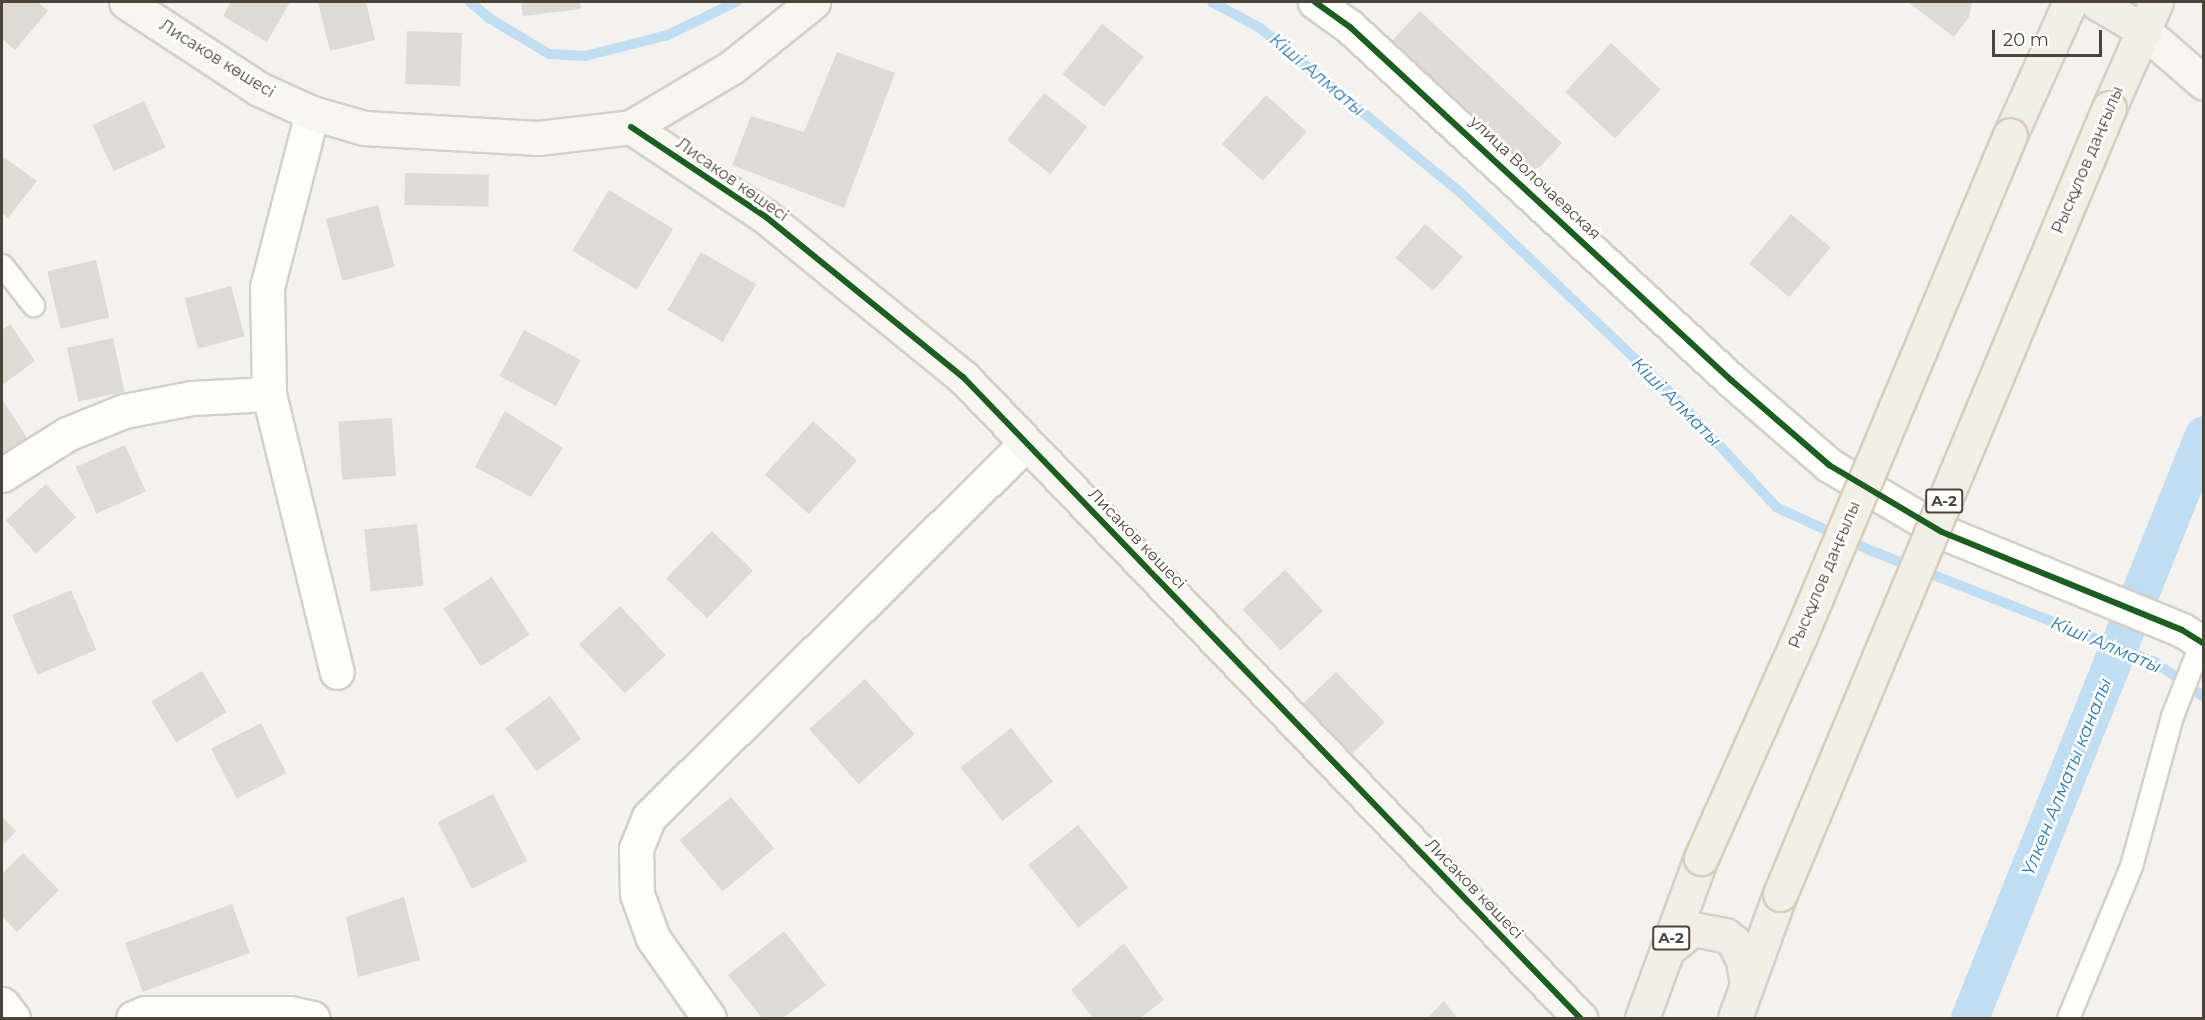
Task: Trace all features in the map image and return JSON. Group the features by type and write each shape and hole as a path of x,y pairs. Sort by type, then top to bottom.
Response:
{"main road":[{"name":"Рысқұлов даңғылы","path":"1642,1018 1701,858 1800,636 2010,135 2070,2"},
{"path":"2096,2 2150,16"},
{"name":"Рысқұлов даңғылы","path":"1735,1018 1780,894 2109,108 2150,16"},
{"path":"1668,949 1694,929 1725,935 1734,942 1743,960 1747,985"}],"street":[{"name":"Лисаков көшесі","path":"126,2 259,89 312,113 364,128 538,138 631,127 732,67 813,2"},
{"name":"улица Волочаевская","path":"1315,2 1350,27 1731,380 1829,465 1942,532 2195,644"},
{"path":"2150,16 2204,82"},
{"path":"312,113 267,287 269,394 338,672"},
{"name":"Лисаков көшесі","path":"631,127 775,224 963,377 1580,1018"},
{"path":"2,475 67,434 124,411 192,398 269,394"},
{"path":"709,1018 653,938 637,894 636,849 649,817 1026,443"},
{"path":"2,1004 13,1018"},
{"path":"133,1018 146,1013 289,1013 312,1018"}],"lane":[{"path":"2,265 33,305"},
{"path":"2068,1018 2131,866 2195,644"}],"building":[{"path":"2,2 38,2 48,11 15,50 2,39"},
{"path":"231,2 290,2 267,42 223,16"},
{"path":"318,2 366,2 375,40 330,51"},
{"path":"521,2 580,2 581,9 523,16"},
{"path":"1908,2 1972,2 1969,17 1954,37"},
{"path":"1420,11 1562,143 1534,173 1392,41"},
{"path":"1102,24 1144,57 1104,107 1063,74"},
{"path":"407,31 462,33 460,86 405,84"},
{"path":"1611,43 1661,89 1615,138 1565,92"},
{"path":"837,52 895,73 844,208 732,165 751,116 804,132"},
{"path":"1044,93 1087,127 1050,174 1007,140"},
{"path":"1266,95 1307,132 1263,181 1222,144"},
{"path":"144,101 166,147 114,171 92,125"},
{"path":"2,156 37,181 8,218 2,213"},
{"path":"405,173 489,174 488,206 404,205"},
{"path":"609,190 673,229 637,289 572,251"},
{"path":"378,205 395,267 342,281 326,219"},
{"path":"1791,214 1831,247 1789,297 1749,264"},
{"path":"1425,224 1463,257 1433,291 1395,258"},
{"path":"701,252 756,284 723,342 668,310"},
{"path":"96,260 109,317 61,329 47,271"},
{"path":"231,286 244,336 198,349 185,298"},
{"path":"10,324 35,361 2,385 2,330"},
{"path":"524,330 581,360 556,406 500,376"},
{"path":"113,338 124,392 78,402 67,348"},
{"path":"2,399 29,441 2,457"},
{"path":"505,411 563,448 531,497 475,467"},
{"path":"392,418 396,476 342,480 338,422"},
{"path":"813,421 857,460 809,514 765,475"},
{"path":"125,445 146,492 96,514 76,467"},
{"path":"46,484 76,517 36,554 6,520"},
{"path":"417,524 423,586 371,591 364,530"},
{"path":"712,531 753,571 707,618 666,578"},
{"path":"1285,570 1323,611 1281,651 1243,610"},
{"path":"492,577 530,635 481,666 443,609"},
{"path":"71,590 96,650 37,675 12,615"},
{"path":"620,606 666,655 625,693 579,644"},
{"path":"202,671 227,712 176,743 151,701"},
{"path":"1336,672 1385,722 1349,756 1301,706"},
{"path":"865,679 915,734 859,784 809,729"},
{"path":"550,696 581,739 537,771 506,728"},
{"path":"261,723 286,773 237,798 211,748"},
{"path":"1011,728 1053,782 1002,821 961,767"},
{"path":"493,794 527,861 472,889 438,822"},
{"path":"731,797 774,848 723,891 680,840"},
{"path":"2,817 16,831 2,846"},
{"path":"1078,825 1128,887 1079,927 1028,865"},
{"path":"23,853 59,890 17,932 2,916 2,874"},
{"path":"404,897 420,960 358,977 346,917"},
{"path":"232,904 250,953 143,992 125,943"},
{"path":"784,931 826,985 783,1018 762,1018 728,975"},
{"path":"1124,943 1164,1000 1140,1018 1093,1018 1071,990"},
{"path":"1444,1001 1457,1018 1427,1018"}],"waterway":[{"name":"Кіші Алматы","path":"470,2 489,18 549,54 585,56 668,35 736,2"},
{"name":"Кіші Алматы","path":"1212,2 1260,28 1462,194 1675,397 1776,507 1872,551 2155,662 2204,697"},
{"name":"Үлкен Алматы каналы","path":"1970,1018 2204,435"}],"cycle path":[{"path":"1315,2 1350,27 1731,380 1829,465 1942,532 2182,630 2204,644"},
{"path":"631,127 766,217 963,377 1580,1018"}]}
